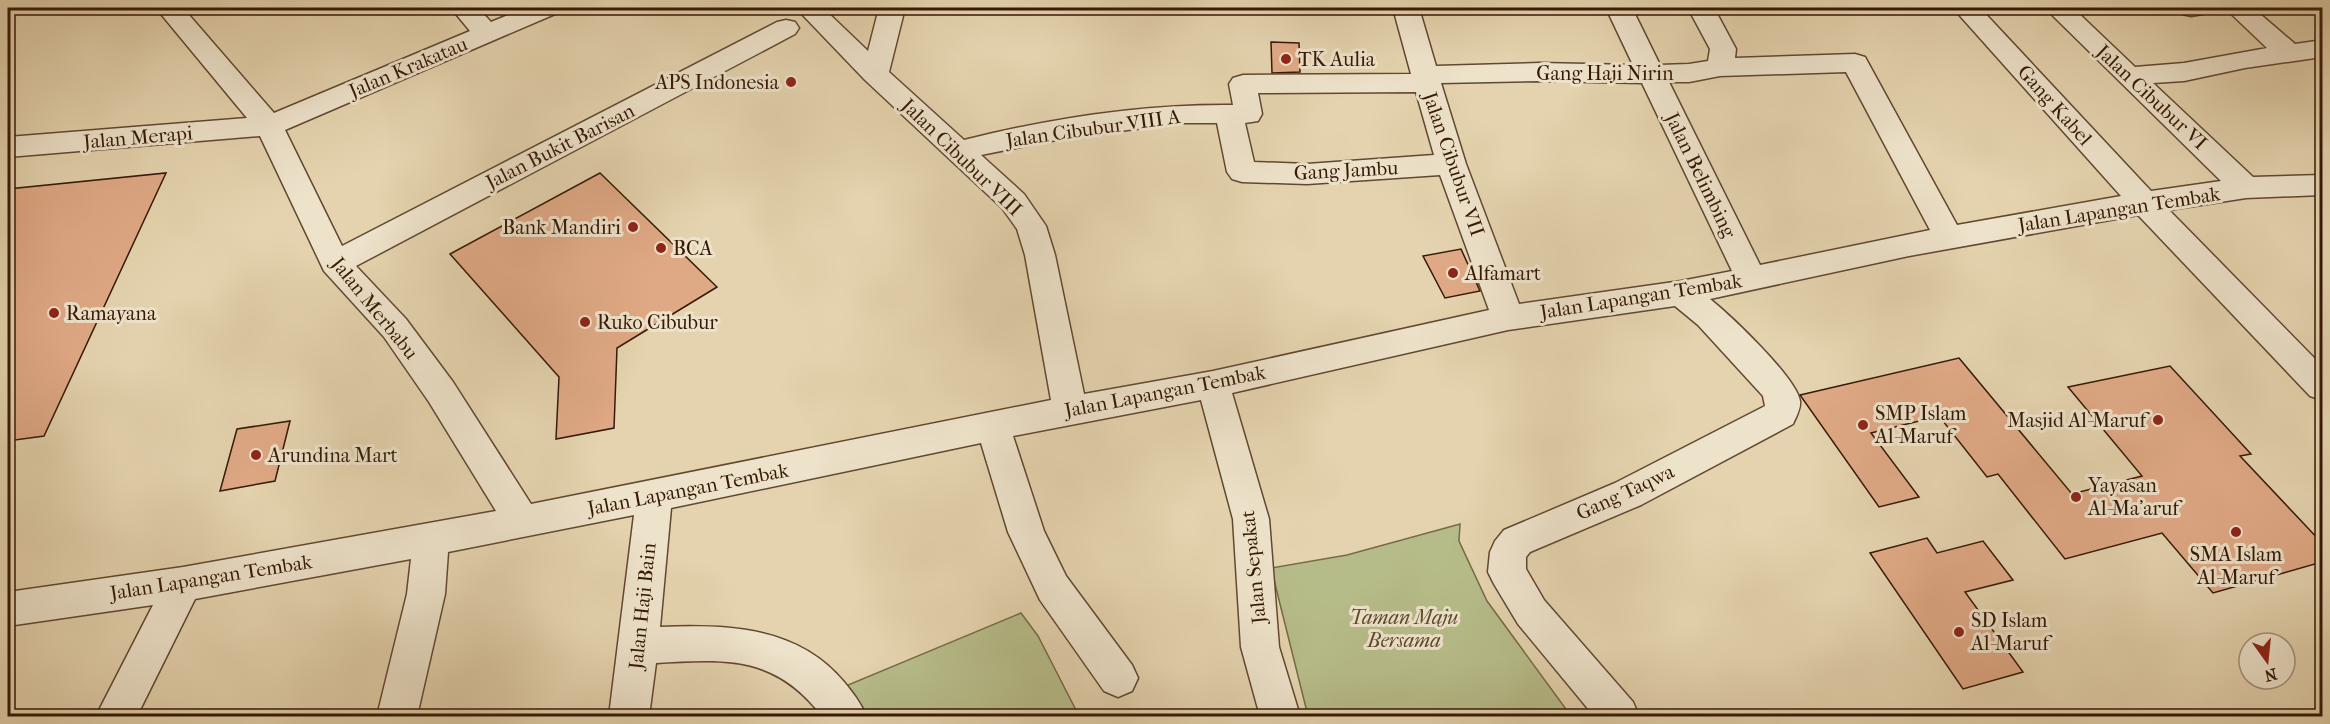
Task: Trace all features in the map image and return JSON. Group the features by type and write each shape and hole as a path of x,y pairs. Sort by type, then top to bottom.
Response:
{"street":[{"name":"Jalan Merbabu","path":"169,8 269,126 335,263 395,328 441,392 522,521"},
{"path":"464,8 487,34"},
{"name":"Jalan Krakatau","path":"269,126 546,8"},
{"name":"Jalan Cibubur VIII","path":"809,8 875,74 1013,201 1031,226 1040,255 1070,410"},
{"path":"875,74 892,8"},
{"name":"Jalan Cibubur VII","path":"1406,8 1450,164 1508,318"},
{"name":"Jalan Belimbing","path":"1619,8 1751,278"},
{"path":"1701,8 1723,49 1720,67"},
{"name":"Gang Kabel","path":"1966,8 2144,203 2322,387"},
{"name":"Jalan Cibubur VI","path":"2058,8 2246,188"},
{"path":"2238,8 2289,53"},
{"name":"Jalan Bukit Barisan","path":"335,263 786,28"},
{"path":"2129,76 2184,72 2246,59 2316,50"},
{"name":"Gang Haji Nirin","path":"1229,115 1248,114 1244,84 1426,79 1540,72 1689,73 1720,67 1855,63 1948,238"},
{"name":"Jalan Cibubur VIII A","path":"959,151 1006,138 1065,127 1186,114 1229,115"},
{"name":"Gang Jambu","path":"1229,115 1242,172 1307,174 1450,164"},
{"name":"Jalan Merapi","path":"8,147 269,126"},
{"name":"Jalan Lapangan Tembak","path":"8,609 183,584 654,496 1070,410 1213,384 1508,318 1681,293 1948,238 2144,203 2246,188 2322,185"},
{"name":"Gang Taqwa","path":"1619,717 1531,612 1507,572 1508,552 1516,541 1628,494 1780,414 1783,402 1777,388 1708,316 1681,293"},
{"name":"Jalan Sepakat","path":"1213,384 1251,519 1260,647 1280,717"},
{"path":"993,426 1026,532 1053,588 1118,678"},
{"name":"Jalan Haji Bain","path":"629,717 639,646 654,496"},
{"path":"397,717 426,594 431,539"},
{"path":"116,717 183,584"},
{"path":"639,646 698,643 745,647 781,656 810,674 846,717"}],"green space":[{"name":"Taman Maju Bersama","path":"1460,524 1459,541 1487,601 1571,716 1308,716 1271,568 1347,555"},
{"path":"1021,613 1038,636 1079,716 857,716 836,690"}],"building":[{"name":"TK Aulia","path":"1271,42 1299,43 1300,72 1272,73"},
{"name":"Ramayana","path":"166,173 44,436 8,441 8,189"},
{"name":"Ruko Cibubur","path":"600,173 717,287 617,348 614,428 556,439 559,377 450,254"},
{"name":"Alfamart","path":"1461,249 1480,291 1445,298 1423,256"},
{"path":"1959,358 2072,494 2142,476 2068,387 2170,366 2251,454 2240,456 2322,543 2322,562 2213,593 2162,533 2065,559 1998,474 1987,477 1939,416 1871,433 1919,497 1879,507 1800,395"},
{"name":"Arundina Mart","path":"290,421 275,481 220,491 237,429"},
{"name":"SD Islam Al-Maruf","path":"1927,538 1937,553 1983,541 2013,580 1965,592 2023,672 1963,689 1870,553"}],"place":[{"name":"TK Aulia","path":"1286,59"},
{"name":"APS Indonesia","path":"791,82"},
{"name":"Bank Mandiri","path":"633,227"},
{"name":"BCA","path":"661,248"},
{"name":"Alfamart","path":"1453,273"},
{"name":"Ramayana","path":"54,313"},
{"name":"Ruko Cibubur","path":"585,322"},
{"name":"Masjid Al-Maruf","path":"2158,420"},
{"name":"SMP Islam Al-Maruf","path":"1863,425"},
{"name":"Arundina Mart","path":"256,455"},
{"name":"Yayasan Al-Ma'aruf","path":"2076,497"},
{"name":"SMA Islam Al-Maruf","path":"2236,532"},
{"name":"SD Islam Al-Maruf","path":"1959,632"}]}
